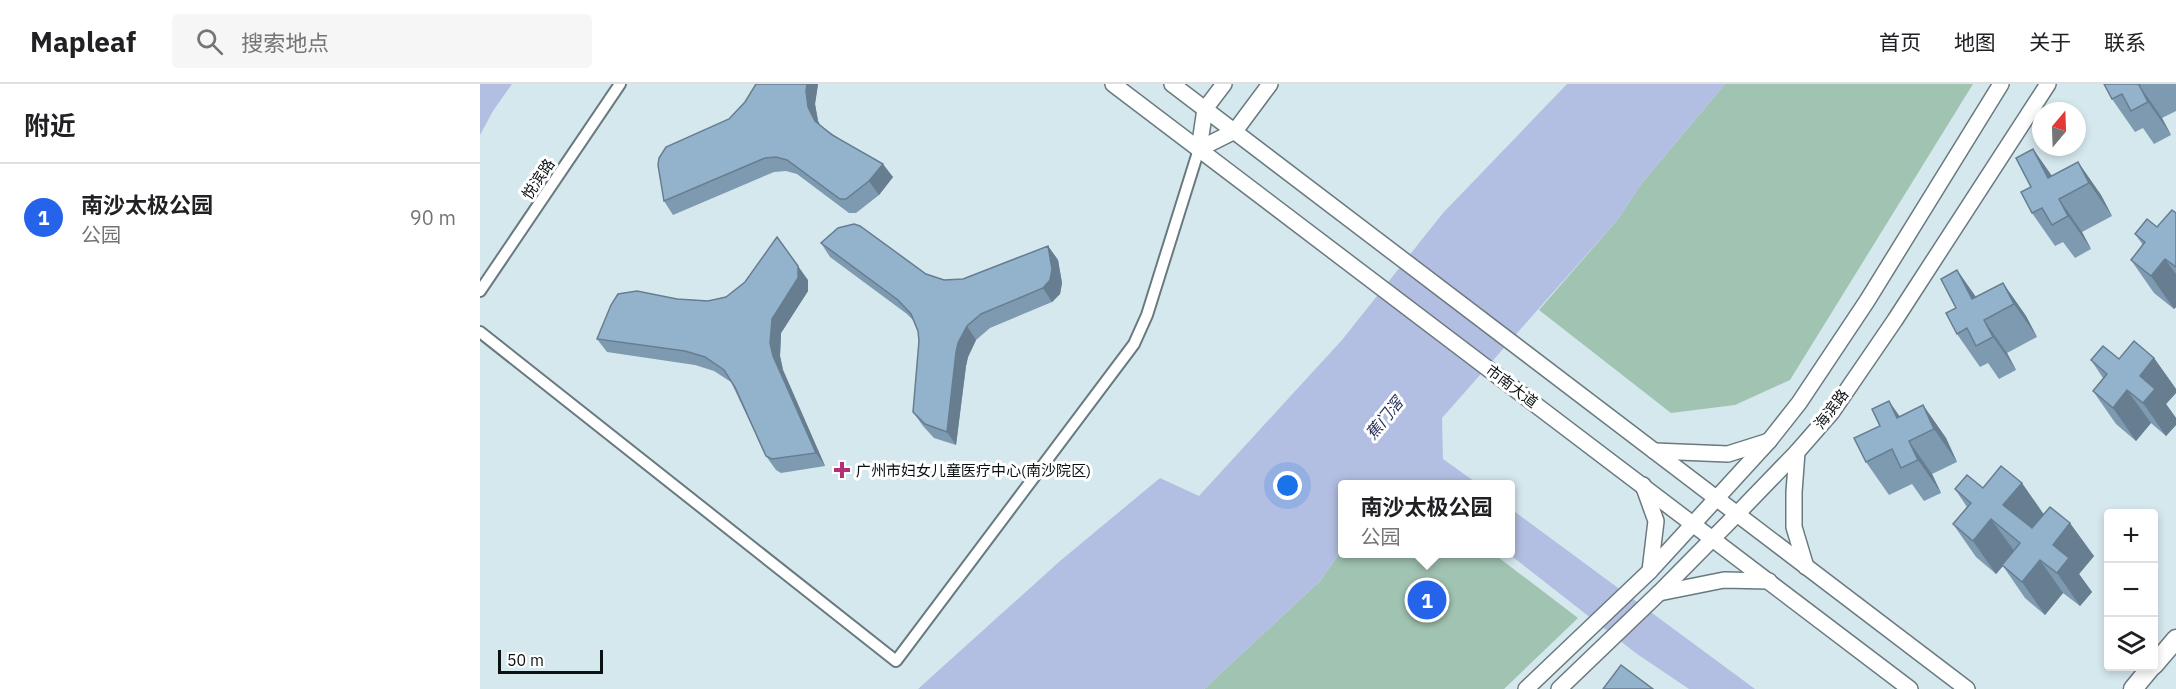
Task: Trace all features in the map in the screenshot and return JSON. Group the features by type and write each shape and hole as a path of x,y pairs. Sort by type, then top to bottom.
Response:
{"main road":[{"name":"市南大道","path":"1113,84 1910,689"},
{"path":"1172,84 1967,689"},
{"path":"1199,149 1205,109 1224,84"},
{"path":"1199,149 1235,131 1269,84"},
{"name":"海滨路","path":"1526,689 1650,571 1769,441 1799,403 1867,301 2001,84"},
{"name":"海滨路","path":"1559,689 1737,514 1832,412 1895,320 2048,84"},
{"path":"1654,451 1728,454 1769,441"},
{"path":"1797,452 1794,527 1806,567"},
{"path":"1643,485 1656,520 1650,571"},
{"path":"1659,593 1724,580 1769,581"},
{"path":"2158,660 2176,639"},
{"path":"2133,689 2149,671"}],"street":[{"name":"悦滨路","path":"480,291 620,84"},
{"path":"480,332 896,661 1134,344 1147,315 1199,149"}],"green space":[{"path":"1725,84 1973,84 1790,380 1735,405 1671,413 1539,310 1618,219 1641,184"},
{"path":"1338,555 1338,558 1499,558 1578,618 1504,689 1204,689 1320,581"}],"water":[{"path":"480,84 512,84 480,135"},
{"name":"蕉门滘","path":"1567,84 1725,84 1641,184 1618,219 1442,418 1443,459 1472,480 1338,480 1338,555 1320,581 1204,689 918,689 1060,561 1160,478 1199,496 1342,340 1443,213"},
{"path":"1515,512 1755,689 1689,689 1637,654 1514,558"}],"building":[{"path":"756,84 807,84 808,107 815,121 832,135 883,164 869,181 846,199 840,199 787,160 776,157 765,158 664,201 658,165 659,158 666,147 729,119 745,102"},
{"path":"2104,84 2140,84 2148,102 2131,111 2122,94 2112,99"},
{"path":"2032,150 2032,156 2037,156 2048,178 2078,162 2089,183 2059,199 2068,216 2052,225 2042,208 2032,213 2021,192 2031,187 2016,158"},
{"path":"2172,210 2176,213 2176,267 2165,259 2151,276 2131,260 2145,242 2135,234 2147,219 2157,227"},
{"path":"854,224 926,274 944,280 963,279 1048,246 1052,269 1050,280 1043,288 981,314 967,326 956,352 947,432 925,424 913,412 919,341 918,331 911,314 898,300 821,243 838,228"},
{"path":"777,237 798,266 798,278 772,319 770,343 773,356 816,453 772,459 766,456 735,387 724,370 705,357 685,351 597,339 618,294 637,291 677,299 708,301 726,297 745,282"},
{"path":"1957,270 1972,299 2003,283 2014,304 1984,320 1993,337 1976,346 1967,328 1957,334 1946,313 1956,308 1941,279"},
{"path":"2134,341 2154,358 2140,376 2155,389 2143,403 2127,390 2113,408 2093,391 2107,374 2091,360 2103,346 2119,359"},
{"path":"1889,401 1897,418 1923,405 1934,429 1909,441 1918,460 1901,468 1892,449 1866,462 1854,438 1880,426 1872,409"},
{"path":"2001,466 2022,483 2003,505 2032,528 2050,507 2070,523 2053,545 2069,558 2057,573 2040,560 2022,582 2002,565 2020,543 1991,519 1973,541 1953,524 1971,503 1955,489 1967,475 1983,488"},
{"path":"1621,665 1653,689 1603,689"}],"place":[{"name":"广州市妇女儿童医疗中心(南沙院区)","path":"842,470"},
{"name":"南沙太极公园","path":"1427,600"}]}
